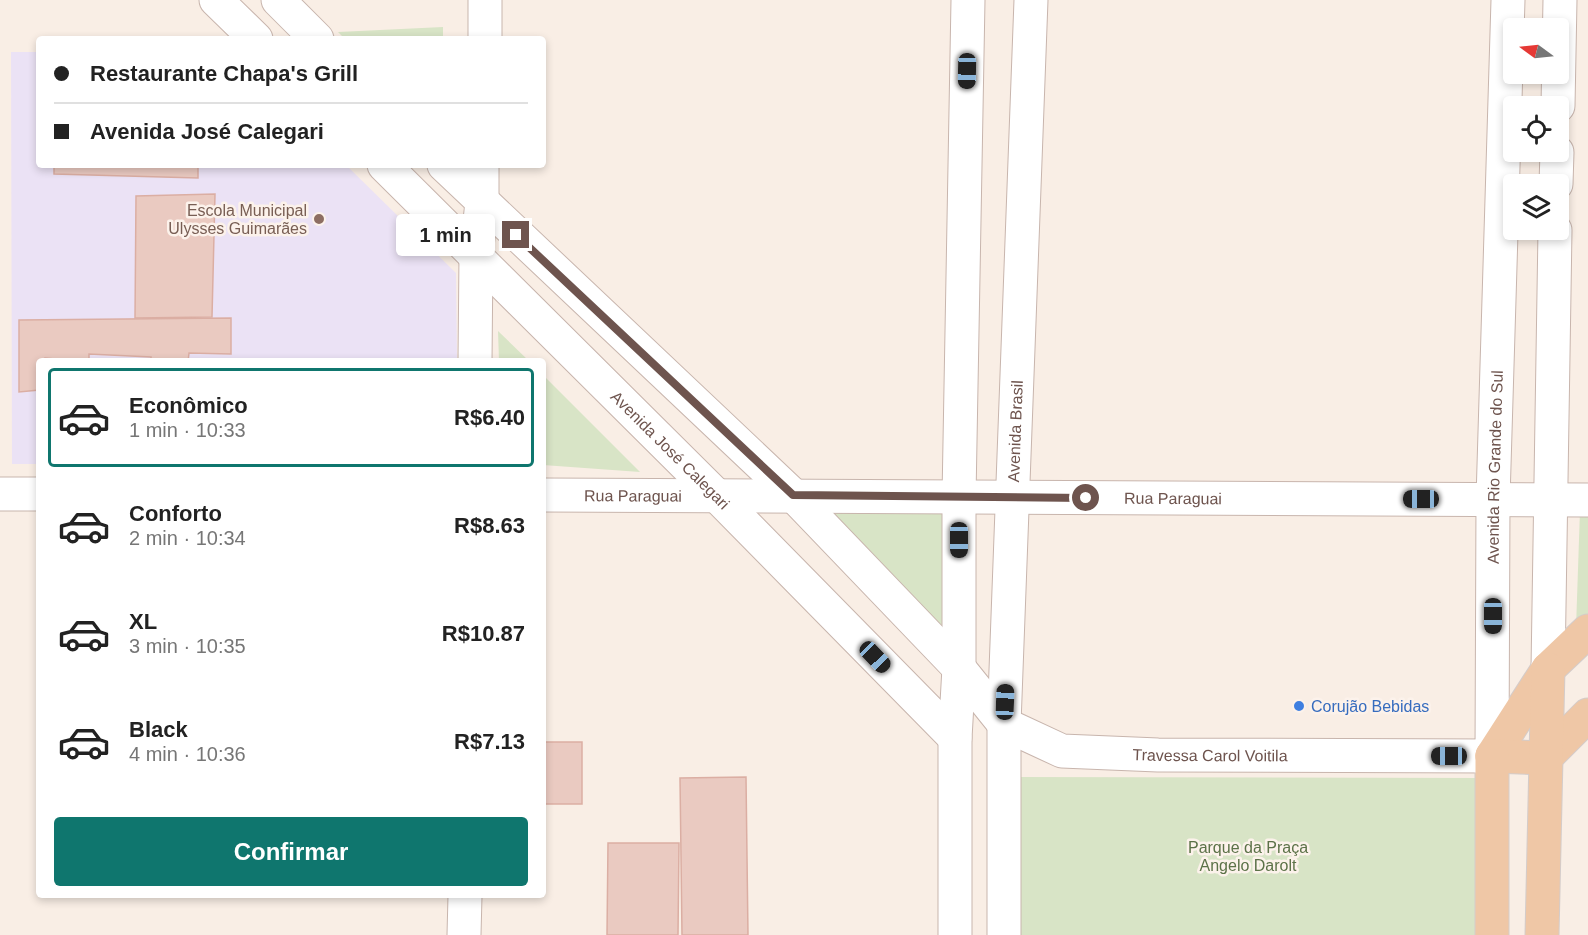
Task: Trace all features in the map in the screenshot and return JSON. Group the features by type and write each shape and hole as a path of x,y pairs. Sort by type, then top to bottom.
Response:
{"main road":[{"path":"1492,756 1548,669 1588,631"},
{"path":"1542,935 1548,669"},
{"path":"1492,756 1545,758 1588,715"},
{"name":"Avenida Rio Grande do Sul","path":"1492,756 1492,935"}],"street":[{"path":"216,0 253,36"},
{"path":"278,0 314,36"},
{"path":"485,0 485,36"},
{"path":"955,935 955,738 959,668 959,497 968,0"},
{"name":"Avenida Brasil","path":"1004,935 1004,724 1014,498 1030,0"},
{"name":"Avenida Rio Grande do Sul","path":"1492,756 1493,499 1508,0"},
{"path":"1558,96 1560,0"},
{"name":"Avenida José Calegari","path":"387,168 716,495 955,738"},
{"path":"447,168 793,495 959,668"},
{"path":"475,358 476,255 482,202 482,168"},
{"path":"1548,669 1555,240"},
{"path":"0,494 36,494"},
{"name":"Rua Paraguai","path":"546,495 1588,500"},
{"name":"Travessa Carol Voitila","path":"959,668 1004,724 1062,751 1181,755 1492,756"},
{"path":"464,935 465,898"}],"shaded area":[{"path":"11,52 36,52 36,168 349,168 456,273 457,358 36,358 36,464 12,464"}],"green space":[{"path":"443,27 443,36 342,36 338,32"},
{"path":"498,331 526,358 499,358"},
{"path":"546,378 640,472 546,465"},
{"path":"809,505 948,506 947,653"},
{"path":"1580,510 1588,510 1588,616 1576,628"},
{"name":"Parque da Praça Angelo Darolt","path":"1016,777 1480,778 1480,935 1016,935"}],"building":[{"path":"54,168 198,168 198,178 54,174"},
{"path":"215,194 212,317 135,318 136,196"},
{"path":"231,318 231,354 189,353 188,358 89,354 89,358 36,358 36,390 19,392 19,320"},
{"path":"546,742 582,742 582,804 546,804"},
{"path":"746,777 748,935 682,935 680,778"},
{"path":"608,843 679,843 678,935 607,935"}],"place":[{"name":"Escola Municipal Ulysses Guimarães","path":"319,219"},
{"name":"Corujão Bebidas","path":"1299,706"}],"route":[{"path":"516,235 793,495 1086,498"}]}
